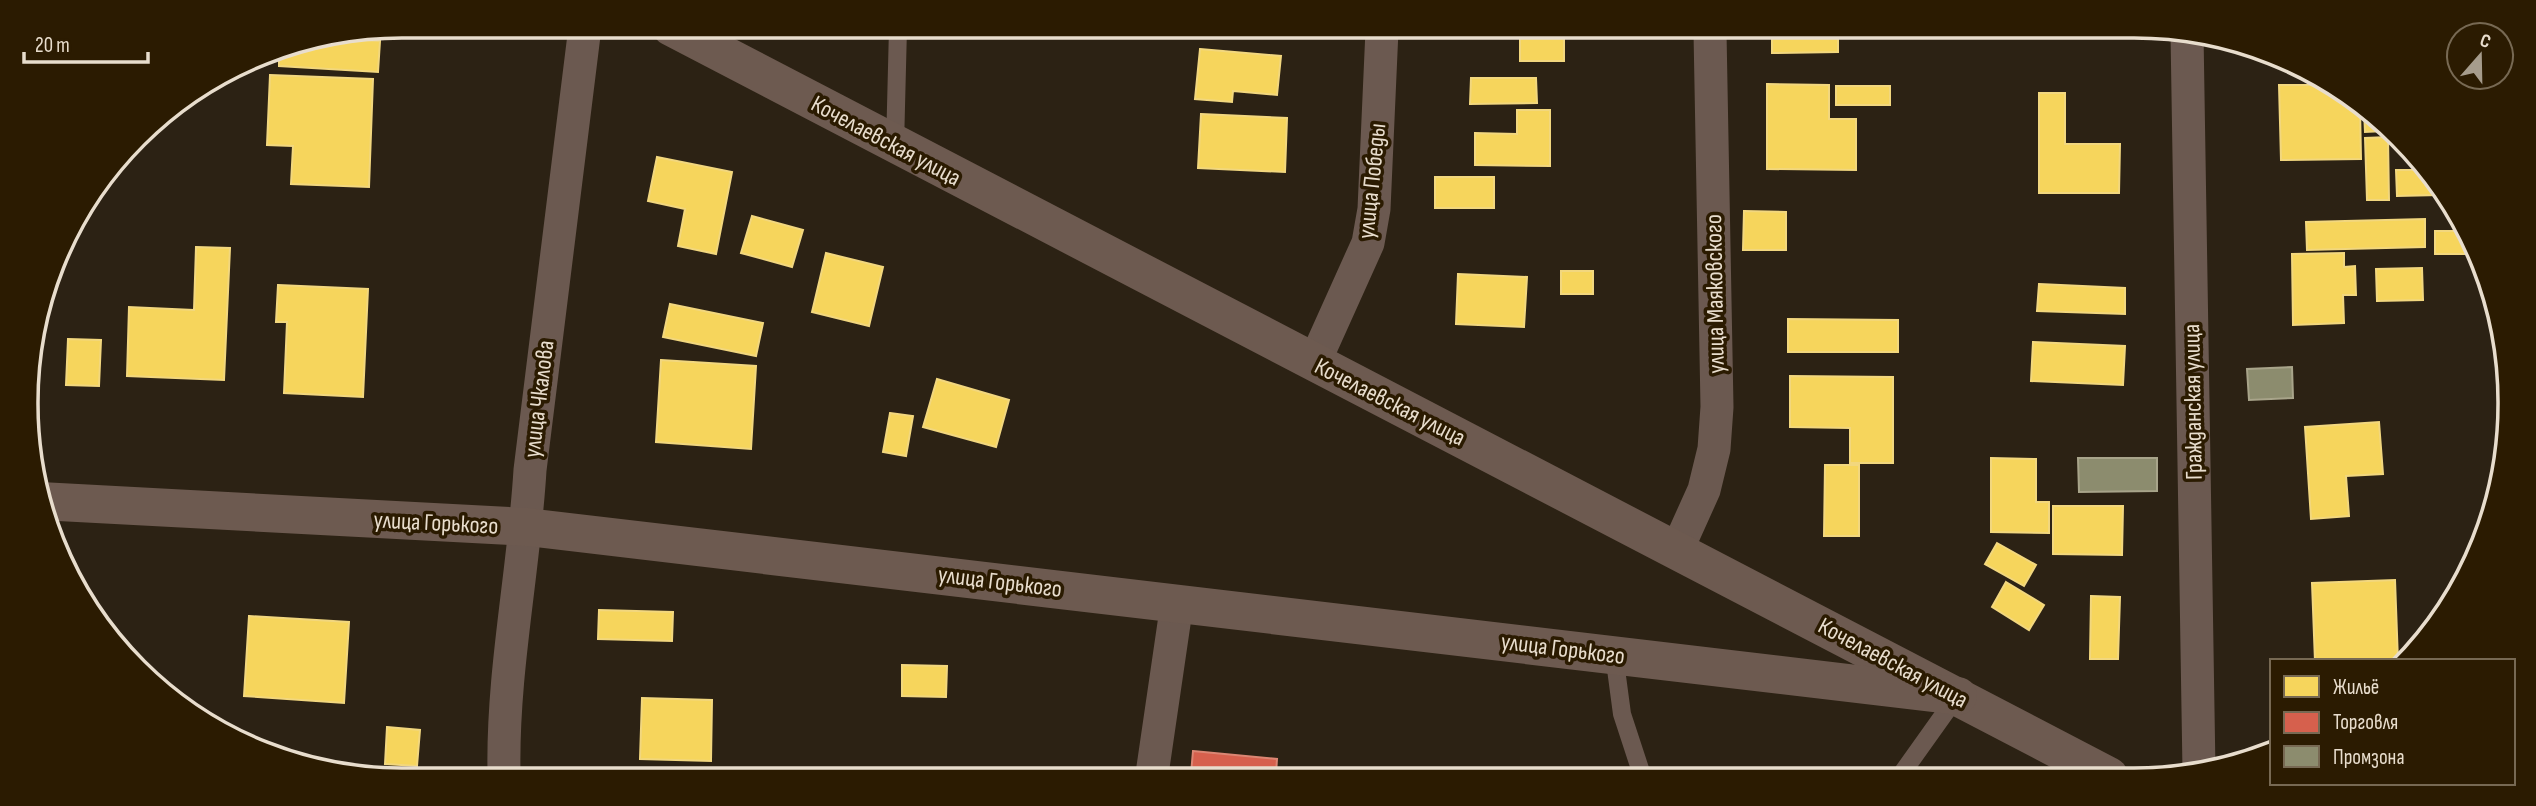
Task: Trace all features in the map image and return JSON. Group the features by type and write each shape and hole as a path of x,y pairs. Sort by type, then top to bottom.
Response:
{"main road":[{"name":"Кочелаевская улица","path":"692,38 2094,768"},
{"name":"улица Горького","path":"52,502 527,527 1958,696"}],"street":[{"name":"улица Чкалова","path":"504,768 503,730 527,527 532,456 584,38"},
{"name":"улица Победы","path":"1314,363 1368,243 1377,172 1382,38"},
{"name":"улица Маяковского","path":"1676,550 1703,490 1714,449 1717,407 1710,38"},
{"name":"Гражданская улица","path":"2187,43 2200,761"},
{"path":"1153,768 1177,603"}],"lane":[{"path":"895,146 898,38"},
{"path":"1614,654 1622,714 1640,768"},
{"path":"1906,768 1958,696"}],"building: Жильё":[{"path":"1520,38 1564,38 1564,61 1520,61"},
{"path":"1772,38 1838,38 1838,52 1772,53"},
{"path":"380,41 378,72 279,66 279,61 309,51 355,42"},
{"path":"1200,49 1281,56 1277,95 1233,91 1232,102 1195,99"},
{"path":"270,75 373,79 369,187 291,184 293,146 267,145"},
{"path":"1471,78 1536,78 1537,103 1470,104"},
{"path":"1767,84 1829,85 1829,119 1856,119 1856,170 1767,169"},
{"path":"2279,85 2311,85 2360,118 2361,159 2281,160"},
{"path":"1836,86 1890,86 1890,105 1836,105"},
{"path":"2039,93 2065,93 2065,144 2120,144 2119,193 2039,193"},
{"path":"1517,110 1550,110 1550,166 1475,165 1475,133 1517,134"},
{"path":"1201,114 1287,118 1285,172 1198,168"},
{"path":"2365,122 2376,131 2365,132"},
{"path":"2382,137 2388,142 2389,200 2367,200 2365,138"},
{"path":"657,157 732,172 716,254 678,246 685,209 648,201"},
{"path":"2396,170 2413,170 2432,195 2397,196"},
{"path":"1435,177 1494,177 1494,208 1435,208"},
{"path":"1744,211 1786,212 1786,250 1743,250"},
{"path":"752,216 803,230 792,267 741,253"},
{"path":"2425,219 2425,247 2307,250 2306,222"},
{"path":"2435,231 2454,231 2465,254 2435,254"},
{"path":"196,247 230,248 224,380 127,376 129,307 194,310"},
{"path":"826,253 883,267 869,326 812,312"},
{"path":"2344,253 2344,267 2355,266 2356,295 2343,295 2344,323 2293,325 2292,254"},
{"path":"2422,268 2423,300 2377,301 2376,269"},
{"path":"1561,271 1593,271 1593,294 1561,294"},
{"path":"1458,274 1527,277 1524,327 1456,324"},
{"path":"2039,284 2125,288 2125,314 2037,311"},
{"path":"278,285 368,289 363,397 284,393 287,322 276,322"},
{"path":"670,304 763,323 756,356 663,337"},
{"path":"1788,319 1898,320 1898,352 1788,352"},
{"path":"68,339 101,340 99,386 66,385"},
{"path":"2033,342 2125,346 2123,385 2031,381"},
{"path":"661,360 756,366 751,449 656,442"},
{"path":"1790,376 1893,377 1893,463 1850,463 1850,428 1790,427"},
{"path":"937,379 1009,400 996,447 923,427"},
{"path":"890,413 913,416 906,456 883,452"},
{"path":"2379,422 2383,474 2346,476 2349,516 2311,519 2305,427"},
{"path":"1991,458 2036,459 2036,502 2049,502 2049,533 1991,532"},
{"path":"1825,465 1859,465 1859,536 1824,536"},
{"path":"2053,506 2123,506 2122,555 2053,554"},
{"path":"1997,543 2036,565 2024,586 1985,564"},
{"path":"2395,580 2398,653 2393,659 2315,659 2312,583"},
{"path":"2006,582 2044,605 2029,630 1992,607"},
{"path":"2091,596 2120,597 2118,659 2090,659"},
{"path":"599,610 673,612 672,641 598,639"},
{"path":"249,616 349,622 344,703 244,696"},
{"path":"902,665 947,666 946,697 902,696"},
{"path":"642,698 712,700 711,761 640,759"},
{"path":"387,727 420,730 417,766 385,764"}],"building: Торговля":[{"path":"1193,751 1277,759 1276,768 1192,768"}],"building: Промзона":[{"path":"2292,367 2293,398 2249,400 2247,369"},
{"path":"2078,458 2157,458 2157,491 2079,492"}]}
